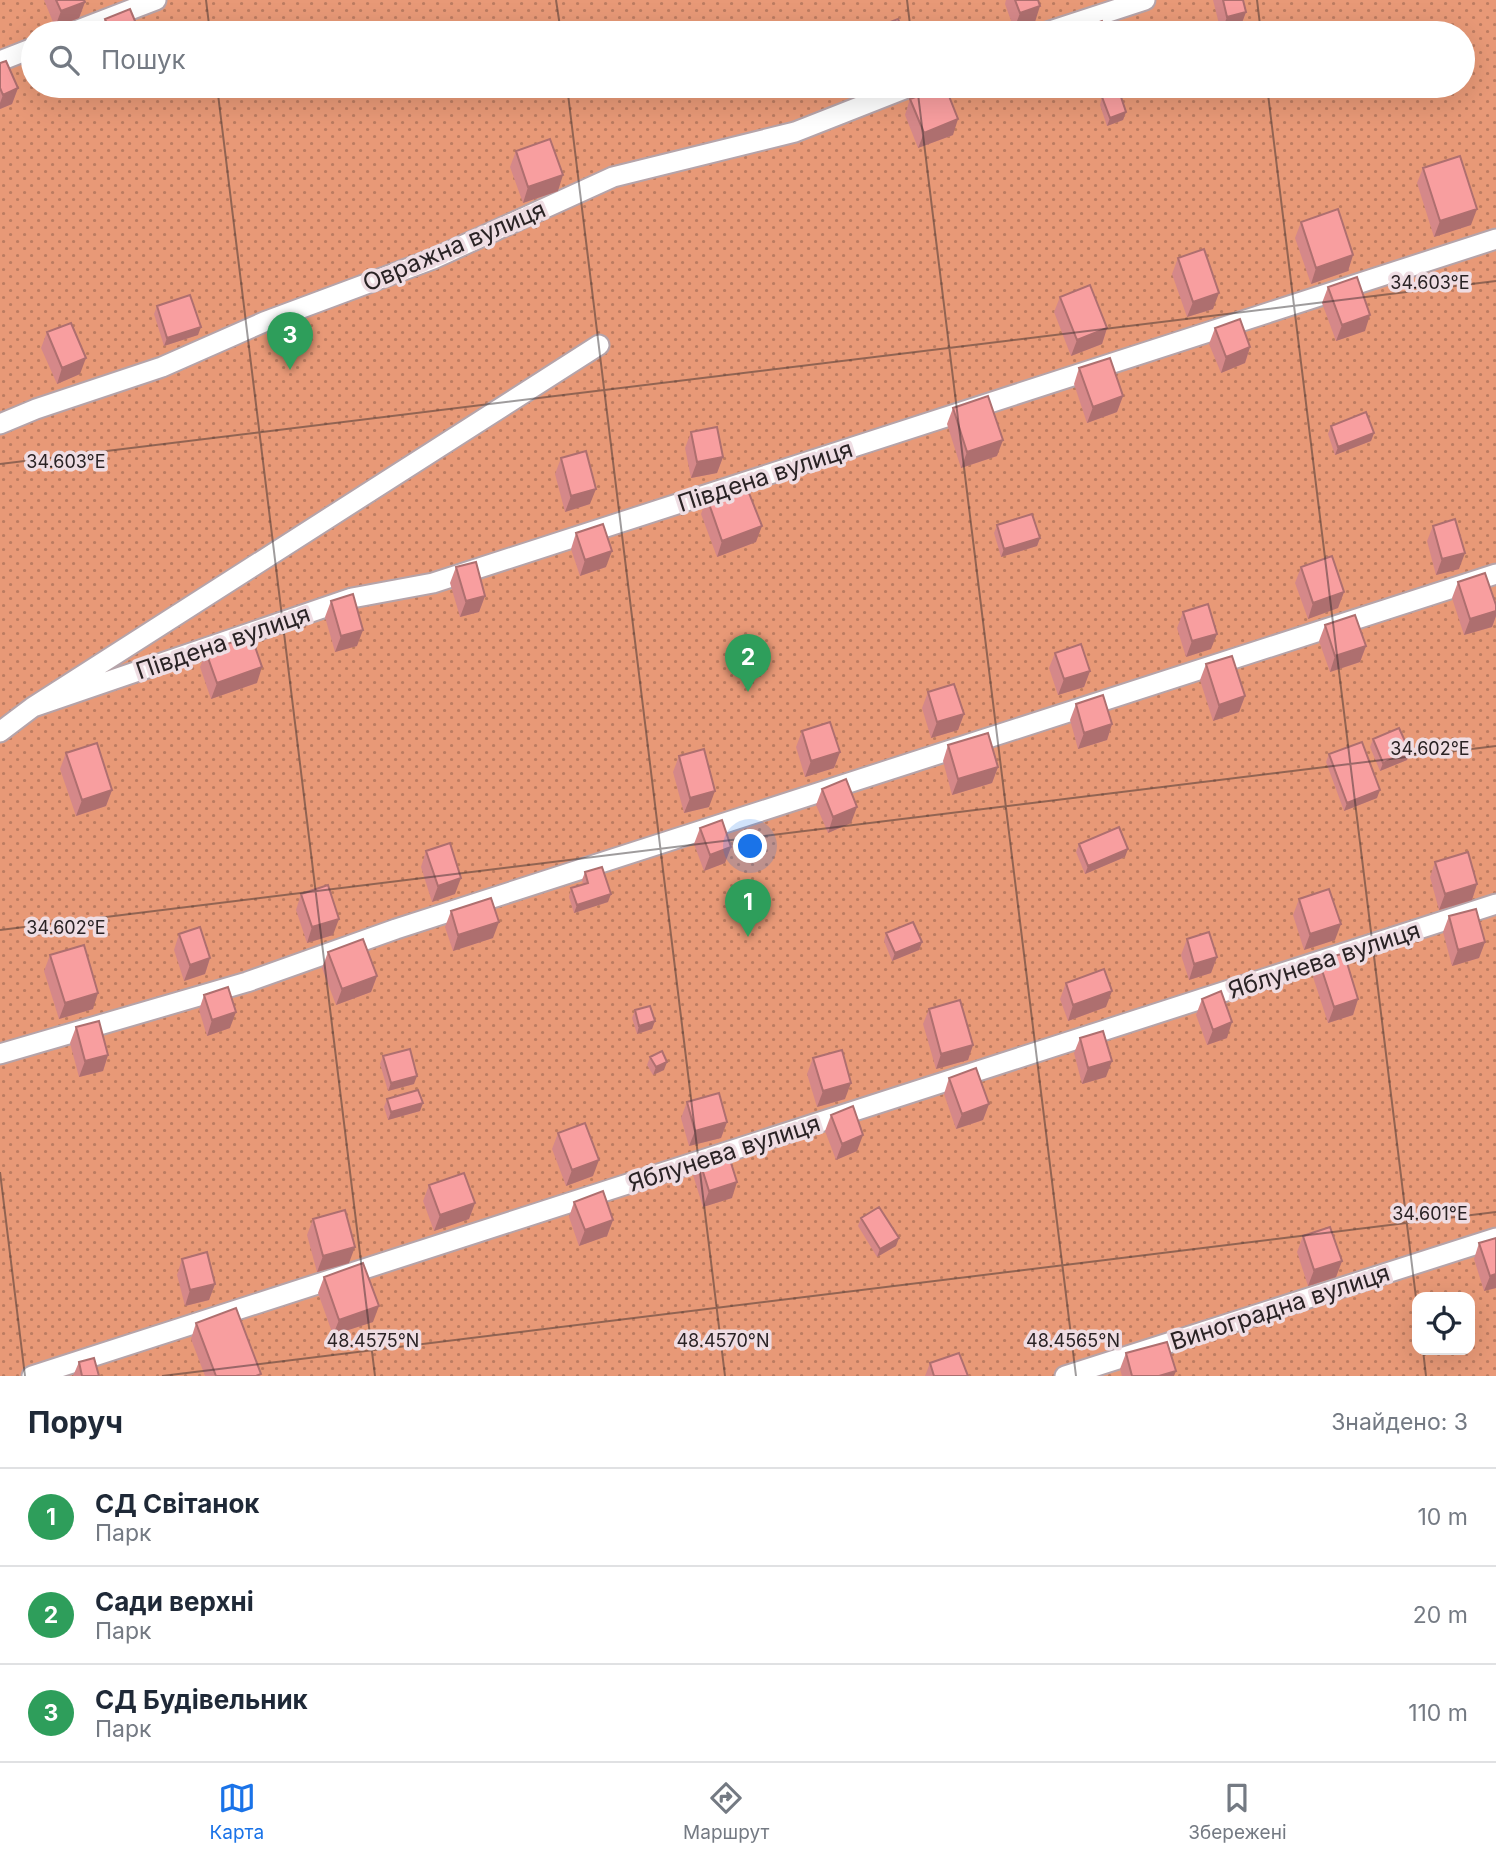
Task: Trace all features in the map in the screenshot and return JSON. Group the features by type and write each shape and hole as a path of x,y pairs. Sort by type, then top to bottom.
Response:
{"lane":[{"path":"101,21 156,0"},
{"path":"1081,21 1145,0"},
{"path":"0,61 21,53"},
{"name":"Овражна вулиця","path":"0,424 36,409 162,368 264,322 433,259 613,177 795,132 881,98"},
{"name":"Південа вулиця","path":"33,707 352,598 433,583 1496,239"},
{"path":"0,732 33,707 599,345"},
{"path":"0,1054 247,982 396,929 1496,573"},
{"name":"Яблунева вулиця","path":"32,1376 1496,904"},
{"name":"Виноградна вулиця","path":"1065,1376 1496,1238"}],"shaded area":[{"path":"0,0 1496,0 1496,1376 0,1376"}],"building":[{"path":"56,0 84,0 85,2 61,11"},
{"path":"1015,0 1038,0 1040,6 1020,13"},
{"path":"1223,0 1243,0 1246,12 1227,17"},
{"path":"130,9 135,21 106,21 105,19"},
{"path":"6,61 18,88 3,95 0,88 0,63"},
{"path":"950,98 958,119 924,133 910,99"},
{"path":"1102,98 1121,98 1126,112 1110,118"},
{"path":"550,139 563,175 528,187 516,151"},
{"path":"1460,156 1477,209 1440,221 1423,168"},
{"path":"1338,209 1353,255 1316,268 1301,222"},
{"path":"1204,249 1219,293 1193,302 1178,258"},
{"path":"1357,277 1370,315 1342,325 1328,287"},
{"path":"1090,285 1107,328 1077,340 1060,297"},
{"path":"190,295 201,327 167,338 157,306"},
{"path":"1240,319 1250,347 1226,357 1215,328"},
{"path":"71,323 86,358 62,368 47,332"},
{"path":"1110,358 1123,396 1093,407 1079,368"},
{"path":"988,396 1003,440 967,452 953,408"},
{"path":"1366,412 1374,433 1338,447 1331,426"},
{"path":"717,427 723,457 697,462 691,432"},
{"path":"586,451 596,489 571,496 561,458"},
{"path":"745,483 762,526 722,541 707,498"},
{"path":"1032,514 1040,538 1004,549 997,525"},
{"path":"1455,519 1465,553 1442,559 1433,526"},
{"path":"603,524 612,551 585,560 576,533"},
{"path":"1332,556 1344,592 1313,603 1301,567"},
{"path":"476,562 485,596 466,601 456,567"},
{"path":"1485,573 1496,611 1470,619 1458,582"},
{"path":"353,594 363,630 341,636 331,601"},
{"path":"1208,604 1217,634 1192,641 1183,612"},
{"path":"1355,615 1366,646 1335,656 1325,625"},
{"path":"251,635 262,667 217,683 206,652"},
{"path":"1081,644 1090,671 1064,679 1055,653"},
{"path":"1232,656 1245,696 1219,705 1206,664"},
{"path":"954,684 964,714 937,722 928,692"},
{"path":"1103,695 1112,724 1084,733 1076,704"},
{"path":"830,722 840,752 811,761 802,731"},
{"path":"1399,728 1410,752 1383,763 1373,739"},
{"path":"988,733 998,767 958,779 948,745"},
{"path":"1362,742 1380,790 1347,803 1329,754"},
{"path":"97,743 112,790 82,800 66,753"},
{"path":"704,749 715,791 690,798 679,756"},
{"path":"846,779 857,807 833,817 822,789"},
{"path":"722,820 731,847 710,855 700,828"},
{"path":"1119,827 1128,849 1088,866 1079,844"},
{"path":"450,843 461,878 438,886 426,851"},
{"path":"1468,852 1477,884 1445,894 1435,862"},
{"path":"602,867 611,894 577,905 571,888 588,883 585,872"},
{"path":"328,885 339,919 312,927 301,894"},
{"path":"1329,889 1341,924 1310,934 1299,899"},
{"path":"491,898 499,922 458,935 451,911"},
{"path":"1476,909 1485,942 1458,950 1449,916"},
{"path":"913,922 922,942 895,953 886,933"},
{"path":"200,927 210,958 190,965 179,934"},
{"path":"1209,932 1217,957 1194,964 1187,939"},
{"path":"363,939 377,976 342,989 328,952"},
{"path":"84,945 98,993 65,1003 50,955"},
{"path":"1344,953 1358,999 1334,1007 1319,961"},
{"path":"1104,969 1112,991 1073,1005 1066,983"},
{"path":"228,987 236,1012 212,1020 204,995"},
{"path":"1221,991 1232,1022 1213,1030 1202,999"},
{"path":"960,1000 973,1045 941,1054 929,1009"},
{"path":"650,1006 655,1021 639,1026 635,1010"},
{"path":"99,1021 108,1055 85,1061 76,1027"},
{"path":"1103,1031 1112,1061 1088,1068 1080,1038"},
{"path":"410,1049 417,1076 391,1083 383,1056"},
{"path":"842,1050 851,1083 823,1091 813,1058"},
{"path":"662,1051 667,1062 656,1067 650,1057"},
{"path":"976,1068 989,1104 962,1114 949,1078"},
{"path":"418,1090 423,1103 391,1112 387,1099"},
{"path":"719,1093 727,1122 695,1131 687,1102"},
{"path":"853,1106 863,1135 842,1144 831,1115"},
{"path":"585,1123 599,1160 572,1170 558,1133"},
{"path":"726,1147 737,1182 709,1191 698,1156"},
{"path":"464,1173 475,1203 440,1215 429,1185"},
{"path":"603,1191 613,1220 585,1230 574,1202"},
{"path":"879,1207 899,1238 880,1249 861,1218"},
{"path":"345,1210 355,1247 323,1256 313,1219"},
{"path":"1330,1227 1342,1261 1314,1270 1303,1236"},
{"path":"1496,1238 1496,1274 1490,1276 1479,1243"},
{"path":"207,1252 215,1284 190,1290 182,1259"},
{"path":"363,1263 379,1306 339,1320 324,1277"},
{"path":"236,1308 261,1374 216,1376 196,1323"},
{"path":"1167,1342 1176,1371 1159,1376 1132,1376 1126,1353"},
{"path":"959,1353 968,1376 934,1376 930,1363"},
{"path":"94,1358 99,1376 82,1376 79,1362"}],"place":[{"name":"СД Будівельник","path":"290,370"},
{"name":"Сади верхні","path":"748,692"},
{"name":"СД Світанок","path":"748,937"}]}
